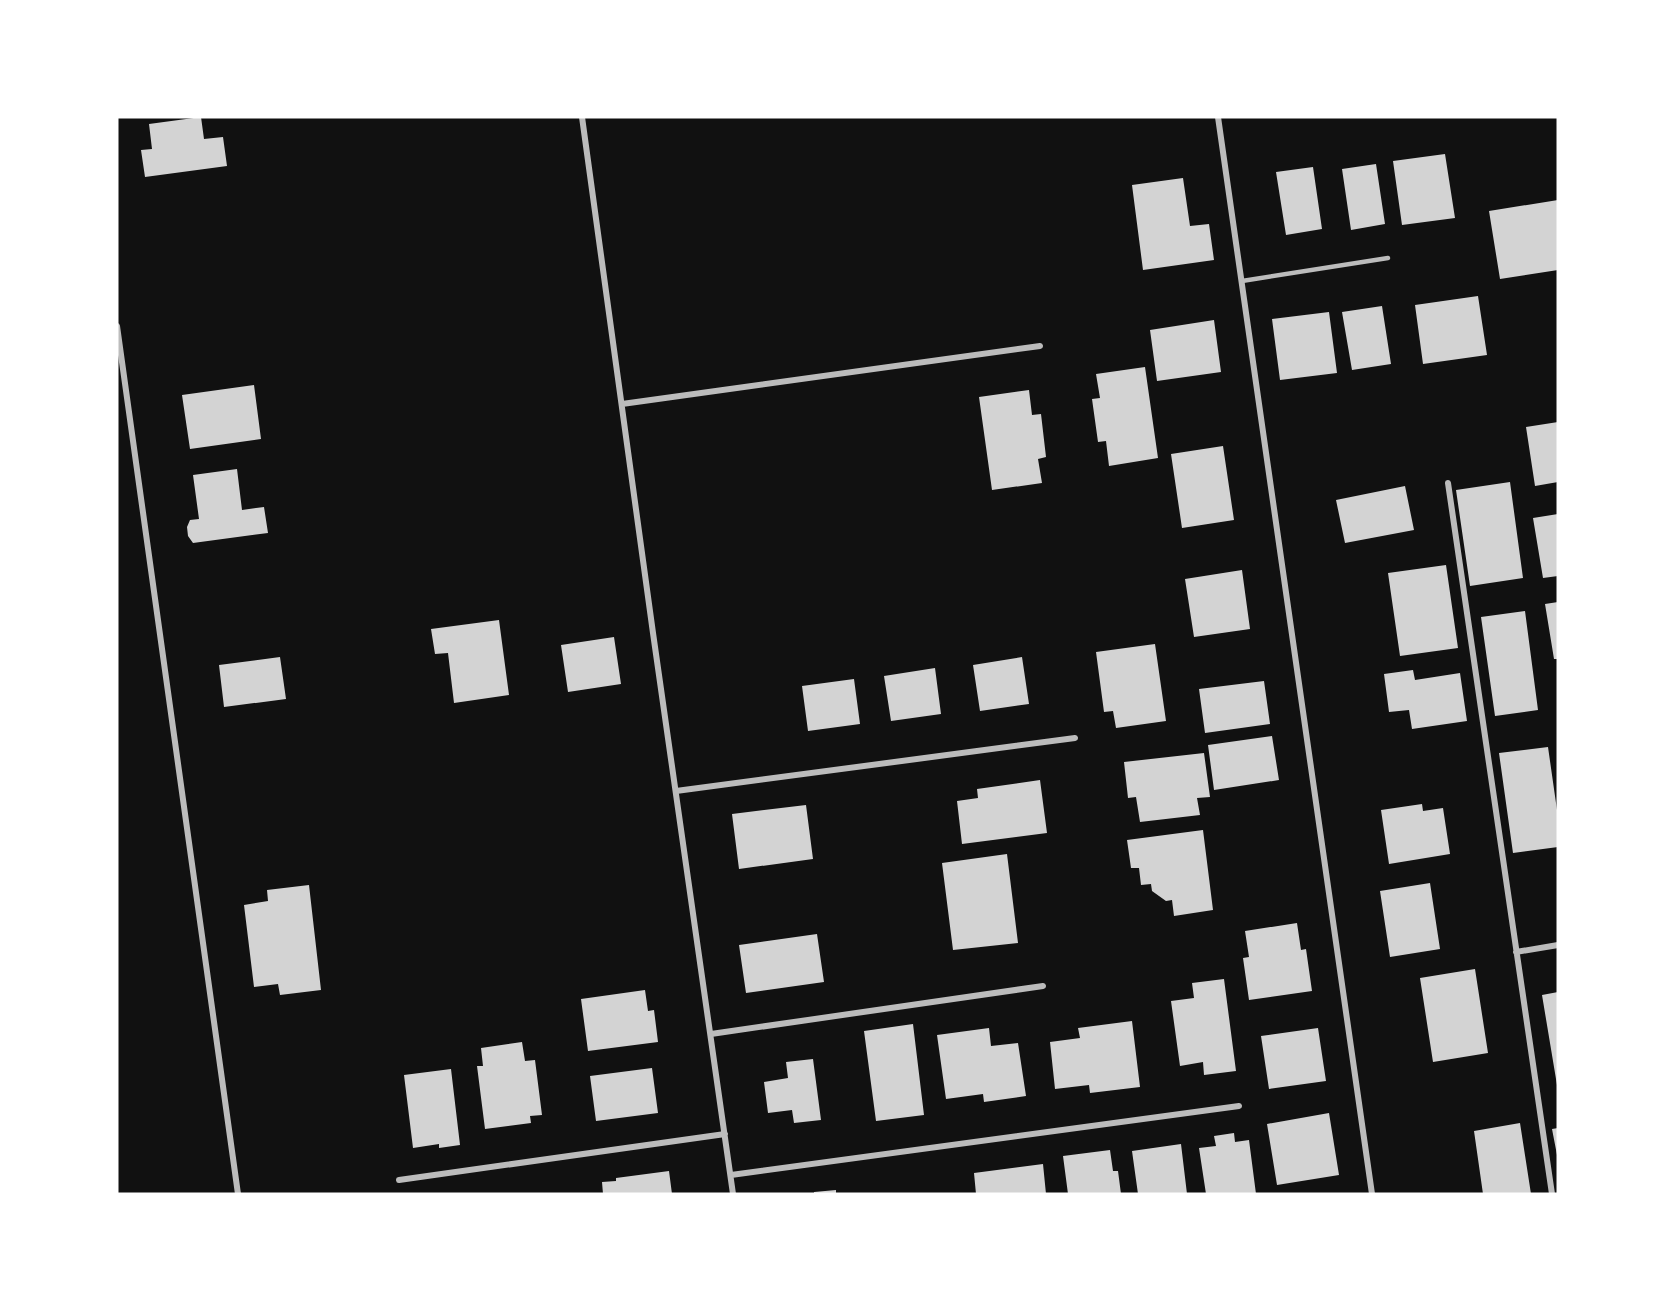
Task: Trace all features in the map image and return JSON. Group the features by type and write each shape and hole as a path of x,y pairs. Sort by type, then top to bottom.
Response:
{"street":[{"path":"582,117 733,1194"},
{"path":"1218,117 1372,1194"},
{"path":"117,326 238,1194"},
{"path":"622,404 1040,346"},
{"path":"1448,483 1552,1194"},
{"path":"676,791 1075,738"},
{"path":"1516,952 1558,945"},
{"path":"711,1034 1043,986"},
{"path":"731,1175 1239,1106"},
{"path":"399,1179 725,1134"}],"lane":[{"path":"1242,282 1388,258"}],"building":[{"path":"201,117 204,139 223,137 227,166 145,177 141,150 152,149 149,124"},
{"path":"1445,154 1455,218 1402,225 1393,161"},
{"path":"1376,164 1385,224 1351,230 1342,169"},
{"path":"1313,167 1322,229 1286,235 1276,172"},
{"path":"1183,178 1190,226 1209,224 1214,260 1143,270 1132,185"},
{"path":"1558,200 1558,270 1500,279 1489,211"},
{"path":"1478,296 1487,355 1423,364 1415,305"},
{"path":"1382,306 1391,364 1352,370 1342,312"},
{"path":"1329,312 1337,373 1280,380 1272,319"},
{"path":"1214,320 1221,372 1157,381 1150,330"},
{"path":"1145,367 1158,458 1109,466 1106,441 1098,442 1092,399 1100,398 1096,374"},
{"path":"254,385 261,439 190,449 182,395"},
{"path":"1029,390 1032,415 1041,414 1046,457 1038,459 1042,483 992,490 979,397"},
{"path":"1558,422 1558,482 1535,486 1526,427"},
{"path":"1223,446 1234,520 1182,528 1171,454"},
{"path":"237,469 242,510 264,507 268,533 193,543 188,536 187,527 190,520 199,519 193,475"},
{"path":"1510,482 1523,578 1470,586 1456,490"},
{"path":"1405,486 1414,530 1345,543 1336,500"},
{"path":"1558,514 1558,576 1543,578 1533,518"},
{"path":"1446,565 1458,648 1400,656 1388,573"},
{"path":"1242,570 1250,629 1194,637 1185,579"},
{"path":"1558,602 1558,659 1554,659 1545,604"},
{"path":"1525,611 1538,710 1495,716 1481,617"},
{"path":"499,620 509,695 454,703 448,653 435,654 431,629"},
{"path":"614,637 621,684 568,692 561,645"},
{"path":"1155,644 1166,721 1116,728 1113,711 1104,712 1096,652"},
{"path":"280,657 286,699 224,707 219,665"},
{"path":"1022,657 1029,704 980,711 973,665"},
{"path":"935,668 941,714 891,721 884,676"},
{"path":"1413,670 1415,680 1460,673 1467,721 1412,729 1409,710 1389,712 1384,674"},
{"path":"854,679 860,724 808,731 802,686"},
{"path":"1264,681 1270,724 1205,733 1199,689"},
{"path":"1272,736 1279,780 1214,790 1208,745"},
{"path":"1548,747 1558,817 1558,847 1513,853 1499,753"},
{"path":"1204,753 1210,797 1197,798 1200,815 1140,822 1136,797 1128,798 1124,762"},
{"path":"1040,780 1047,833 962,844 957,801 978,798 977,789"},
{"path":"1422,804 1423,811 1443,808 1450,854 1389,864 1381,810"},
{"path":"806,805 813,859 739,869 732,814"},
{"path":"1203,830 1213,910 1174,916 1172,900 1166,901 1152,891 1151,884 1141,885 1139,868 1131,868 1127,840"},
{"path":"1007,854 1018,943 953,950 942,863"},
{"path":"1430,883 1440,949 1390,957 1380,891"},
{"path":"309,885 321,990 280,995 278,984 254,987 244,905 268,901 267,890"},
{"path":"1297,923 1301,950 1306,949 1312,991 1249,1000 1243,958 1249,957 1245,931"},
{"path":"817,934 824,982 746,993 739,945"},
{"path":"1475,969 1488,1053 1433,1062 1420,978"},
{"path":"1224,979 1236,1071 1204,1075 1203,1062 1180,1066 1171,1001 1194,998 1192,983"},
{"path":"645,990 648,1011 654,1010 658,1042 588,1051 581,999"},
{"path":"1558,992 1558,1085 1557,1085 1542,995"},
{"path":"1132,1021 1140,1087 1090,1093 1089,1085 1055,1089 1050,1042 1080,1038 1078,1028"},
{"path":"913,1024 924,1115 876,1121 864,1031"},
{"path":"989,1028 991,1046 1018,1043 1026,1096 984,1102 983,1094 946,1099 937,1035"},
{"path":"1318,1028 1326,1081 1269,1089 1261,1036"},
{"path":"522,1042 525,1061 535,1060 542,1115 530,1116 531,1123 485,1129 477,1066 483,1066 481,1048"},
{"path":"813,1059 821,1120 794,1123 792,1110 768,1113 764,1082 788,1078 786,1062"},
{"path":"652,1068 658,1113 596,1121 590,1076"},
{"path":"451,1069 460,1145 439,1148 439,1144 413,1148 404,1075"},
{"path":"1329,1113 1339,1175 1277,1185 1267,1124"},
{"path":"1520,1123 1531,1194 1483,1194 1474,1131"},
{"path":"1558,1128 1558,1155 1557,1155 1552,1129"},
{"path":"1234,1133 1235,1142 1249,1140 1256,1194 1206,1194 1199,1148 1216,1146 1214,1136"},
{"path":"1181,1144 1187,1194 1138,1194 1132,1151"},
{"path":"1110,1150 1113,1171 1118,1171 1121,1194 1068,1194 1063,1156"},
{"path":"1043,1164 1046,1194 976,1194 974,1173"},
{"path":"669,1171 672,1194 603,1194 602,1182"},
{"path":"836,1190 836,1194 814,1194 814,1192"}]}
